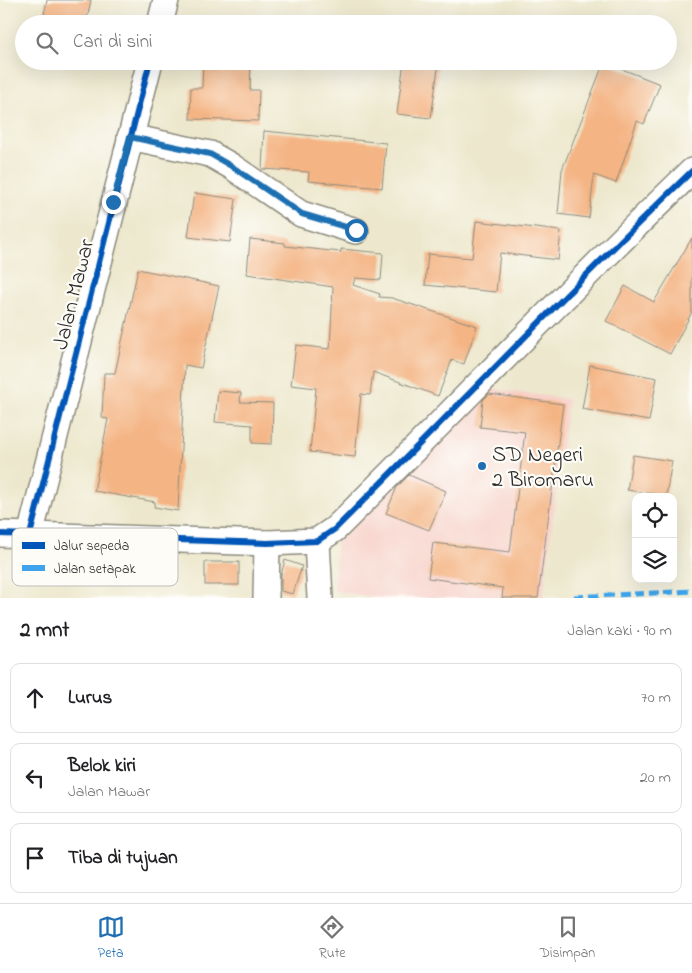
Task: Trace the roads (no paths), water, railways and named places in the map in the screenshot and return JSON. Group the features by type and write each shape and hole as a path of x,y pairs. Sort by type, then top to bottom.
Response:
{"street":[{"path":"162,15 166,0"},
{"name":"Jalan Mawar","path":"32,528 148,70"},
{"path":"130,137 210,154 302,214 356,230"},
{"path":"178,540 267,543 317,541 335,529 470,395 608,252 692,172"},
{"path":"317,541 320,598"},
{"path":"266,598 267,543"}],"place":[{"name":"SD Negeri 2 Biromaru","path":"482,466"}]}
